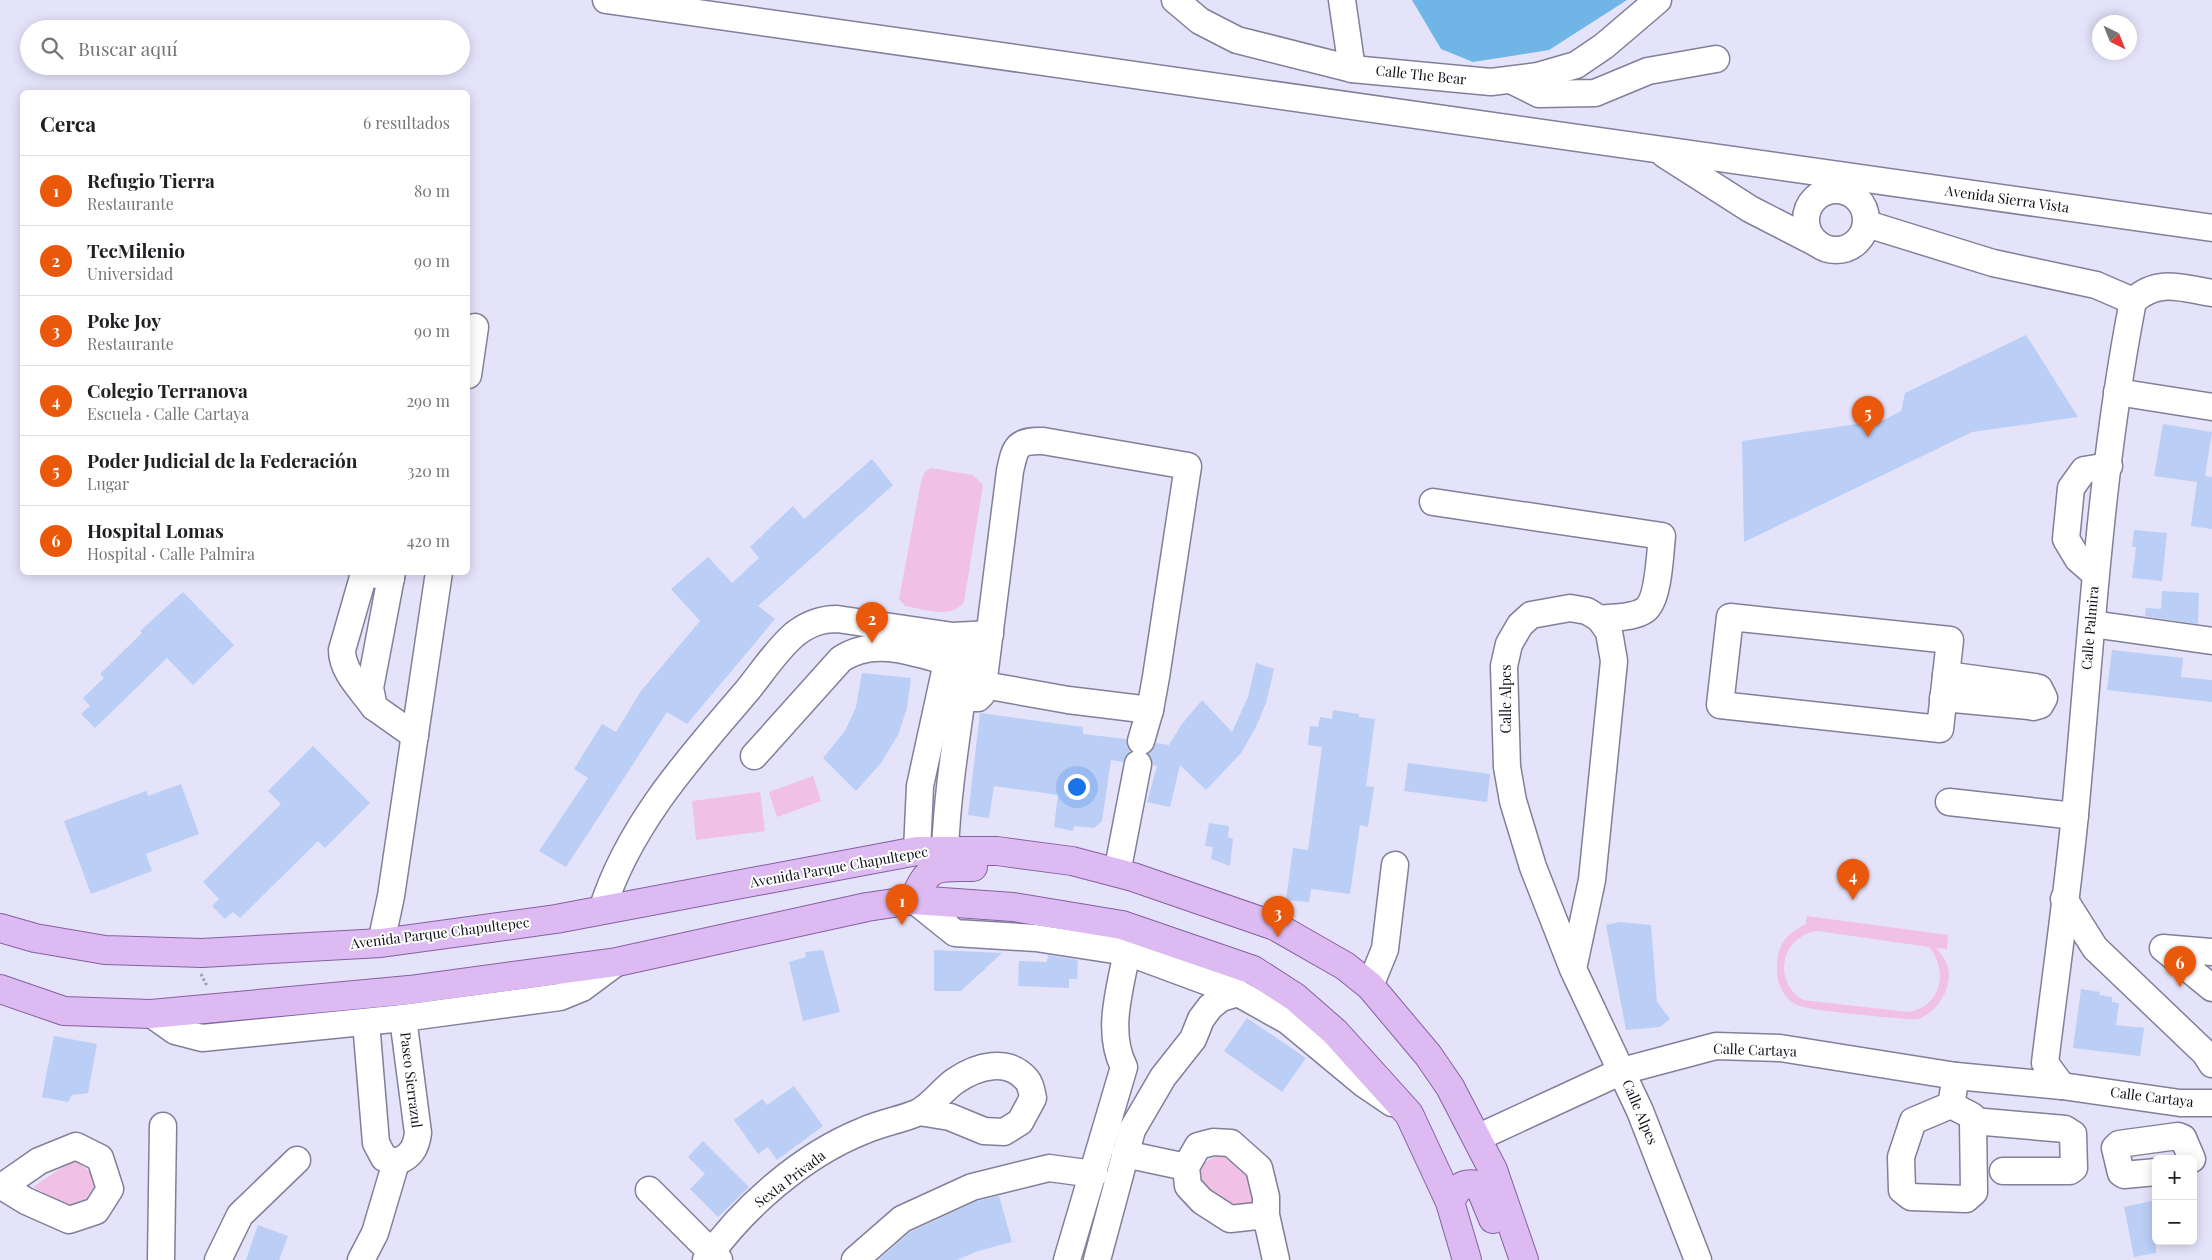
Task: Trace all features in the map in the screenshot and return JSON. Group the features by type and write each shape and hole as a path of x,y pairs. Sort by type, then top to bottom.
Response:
{"main road":[{"name":"Avenida Parque Chapultepec","path":"0,928 35,938 105,950 202,952 381,943 556,919 917,851 997,850 1072,861 1117,873 1275,926 1345,966 1370,986 1428,1055 1450,1087 1493,1170 1524,1260"},
{"path":"914,900 925,877 941,867 1017,869 1072,861"},
{"path":"0,989 64,1011 151,1014 409,990 617,962 868,907 914,900 1013,907 1122,925 1253,970 1295,996 1335,1032 1409,1114 1450,1202 1467,1260"},
{"path":"1450,1202 1457,1189 1463,1184 1477,1185 1481,1190 1510,1260"}],"street":[{"name":"Avenida Sierra Vista","path":"606,0 2212,228"},
{"name":"Calle The Bear","path":"1175,0 1200,21 1237,40 1352,68 1491,82 1513,81 1576,65 1604,46 1658,0"},
{"path":"1342,0 1352,68"},
{"path":"1513,81 1539,94 1595,92 1648,71 1716,59"},
{"path":"1656,149 1750,209 1818,244 1831,250 1850,247 1864,234 1867,214 1857,197 1839,189 1829,190 1812,202 1807,211 1808,231 1818,244"},
{"path":"1867,224 1993,263 2096,285 2133,301 2144,291 2157,286 2212,293"},
{"name":"Calle Palmira","path":"2064,899 2075,816 2092,624 2094,573 2117,392 2133,301"},
{"path":"470,359 474,327"},
{"path":"2117,392 2212,407"},
{"path":"945,850 948,797 973,692 975,639 1015,450 1020,444 1029,440 1043,441 1188,466 1150,710 1117,873"},
{"path":"2094,573 2078,559 2066,539 2071,488 2084,470 2108,466"},
{"path":"1433,502 1662,536 1654,597 1646,609 1632,616 1600,619 1609,632 1614,661 1592,880 1572,969"},
{"path":"366,575 363,577 342,650 342,660 374,708 415,736"},
{"path":"374,708 370,688 391,575"},
{"path":"381,943 391,896 439,575"},
{"name":"Calle Alpes","path":"1600,619 1587,611 1570,608 1531,615 1520,625 1509,644 1504,666 1507,767 1513,801 1533,867 1572,969 1622,1071 1675,1196 1698,1260"},
{"path":"1730,617 1950,640 1945,686 1940,729 1720,706 1730,617"},
{"path":"602,910 611,882 640,830 686,762 794,635 822,619 837,619 975,639"},
{"path":"848,622 852,652"},
{"path":"2092,624 2212,642"},
{"path":"917,851 920,786 948,662 975,639"},
{"path":"754,756 841,659 852,652 866,648 903,649 948,662"},
{"path":"1945,686 2084,702"},
{"path":"973,692 1068,700 1150,710"},
{"path":"1950,802 2075,816"},
{"path":"1370,986 1385,949 1395,865"},
{"path":"2064,899 2095,948 2204,1055 2206,1074 2202,1087 2180,1103"},
{"path":"2062,1086 2045,1063 2064,899"},
{"path":"914,900 955,933 1046,939 1127,952 1238,992 1288,1021 1364,1084 1409,1114"},
{"path":"2058,949 2095,948"},
{"path":"2212,952 2163,948 2212,988"},
{"path":"1127,952 1115,1022 1116,1047 1124,1067 1122,1136 1098,1256 1069,1251 1094,1174 1122,1136 1163,1078 1193,1039 1201,1019 1210,1007 1221,998 1238,992"},
{"path":"151,1014 174,1031 202,1038 403,1018 560,997 582,988 617,962"},
{"name":"Paseo Sierrazul","path":"396,1162 410,1155 414,1149 418,1133 403,1018"},
{"path":"362,1260 375,1233 396,1162 384,1158 378,1149 366,1022"},
{"name":"Calle Cartaya","path":"1477,1138 1622,1071 1716,1046 1780,1048 1956,1076 2062,1086 2180,1103 2212,1103"},
{"path":"2018,1082 2045,1063"},
{"path":"1952,1104 1956,1076"},
{"path":"1952,1104 1972,1116 1974,1192 1966,1199 1911,1197 1902,1190 1901,1157 1913,1121 1952,1104"},
{"name":"Sexta Privada","path":"712,1258 731,1227 770,1190 816,1156 862,1131 919,1112"},
{"path":"1973,1121 2065,1129 2073,1134 2074,1168 2070,1171 2003,1172"},
{"path":"159,1260 163,1126"},
{"path":"1122,1136 1186,1167"},
{"path":"2152,1172 2124,1175 2121,1173 2115,1148 2119,1144 2180,1136 2192,1155"},
{"path":"1266,1215 1230,1219 1202,1201 1188,1186 1186,1167 1198,1146 1213,1142 1231,1143 1259,1168 1266,1197 1266,1215 1276,1260"},
{"path":"218,1260 240,1215 297,1160"},
{"path":"854,1260 902,1218 972,1187 1049,1168 1094,1174"},
{"path":"649,1190 712,1258"}],"shaded area":[{"path":"931,468 973,475 983,485 964,602 952,611 944,612 905,606 899,599 921,482 924,473"},
{"path":"813,776 821,801 777,817 769,792"},
{"path":"760,792 765,831 696,840 692,801"},
{"path":"1807,916 1948,935 1947,949 1936,948 1945,960 1949,972 1949,980 1944,995 1934,1009 1921,1018 1916,1019 1830,1011 1802,1007 1795,1004 1780,987 1777,970 1778,957 1779,950 1785,939 1806,924","holes":["1818,931 1929,947 1939,967 1938,987 1928,1003 1919,1009 1908,1012 1803,1000 1793,992 1787,982 1784,971 1785,960 1789,950 1796,941 1806,934"]},
{"path":"1226,1154 1251,1177 1256,1210 1223,1202 1210,1193 1197,1180 1201,1165 1216,1156"},
{"path":"75,1159 92,1174 101,1196 77,1210 33,1187"}],"water":[{"path":"1412,0 1627,0 1549,50 1473,62 1441,49"}],"building":[{"path":"2026,335 2078,417 1972,432 1744,542 1742,441 1884,420 1901,411 1905,393"},
{"path":"2163,424 2212,432 2205,476 2212,477 2212,529 2191,526 2197,482 2154,476"},
{"path":"872,459 893,485 758,606 775,619 687,724 667,712 566,867 539,851 588,778 574,769 602,724 616,732 641,691 700,621 671,589 708,557 732,583 759,558 750,547 793,506 804,519"},
{"path":"2134,530 2167,533 2162,581 2132,578 2136,547 2132,547"},
{"path":"2162,591 2199,593 2198,624 2145,616 2146,608 2161,609"},
{"path":"183,592 234,645 193,685 167,658 95,728 81,714 90,706 83,698 104,678 100,674 142,633 140,631"},
{"path":"2112,650 2183,658 2181,677 2212,680 2212,702 2107,690"},
{"path":"1256,663 1274,669 1266,703 1255,729 1241,753 1206,790 1180,765 1170,807 1147,802 1157,766 1153,765 1148,754 1156,743 1169,745 1182,724 1202,700 1232,732 1248,697"},
{"path":"862,673 911,678 907,708 898,735 881,763 856,791 823,758 845,731 856,707"},
{"path":"1333,710 1359,714 1359,717 1375,719 1366,786 1374,787 1368,827 1360,825 1350,894 1311,889 1309,902 1286,900 1293,848 1308,850 1322,747 1308,745 1310,726 1318,727 1320,717 1332,719"},
{"path":"980,713 1083,727 1083,734 1126,739 1130,752 1123,762 1111,760 1102,821 1094,828 1074,826 1073,831 1054,827 1058,795 994,786 989,818 968,815"},
{"path":"313,746 370,803 325,848 318,841 240,918 233,912 225,919 212,906 219,899 203,882 281,804 268,791"},
{"path":"1408,763 1490,774 1487,802 1404,791"},
{"path":"181,784 199,834 146,854 152,871 91,894 64,821 146,791 148,796"},
{"path":"1209,823 1229,826 1228,837 1233,839 1230,866 1211,859 1213,847 1205,846"},
{"path":"1620,922 1651,925 1657,1002 1670,1019 1660,1027 1626,1030 1606,925"},
{"path":"823,950 840,1012 803,1021 789,962 806,957 805,952"},
{"path":"934,950 1002,953 961,991 934,991"},
{"path":"1048,955 1078,960 1077,979 1069,979 1069,988 1018,986 1019,961 1047,962"},
{"path":"2081,989 2100,992 2099,995 2112,997 2112,1002 2119,1003 2116,1025 2144,1028 2140,1056 2073,1048"},
{"path":"1247,1018 1306,1058 1282,1092 1224,1051"},
{"path":"54,1036 97,1044 88,1093 72,1095 68,1102 42,1097"},
{"path":"794,1086 823,1126 777,1160 768,1147 758,1154 734,1120 762,1099 767,1105"},
{"path":"703,1141 749,1187 718,1217 690,1189 705,1174 688,1157"},
{"path":"999,1196 1012,1242 978,1251 957,1260 878,1260 910,1232 977,1201"},
{"path":"2152,1201 2152,1245 2156,1245 2156,1253 2134,1257 2124,1207"},
{"path":"258,1225 288,1236 279,1260 246,1260"}],"place":[{"name":"Poder Judicial de la Federación","path":"1868,437"},
{"name":"TecMilenio","path":"872,643"},
{"name":"Colegio Terranova","path":"1853,900"},
{"name":"Refugio Tierra","path":"902,925"},
{"name":"Poke Joy","path":"1278,937"},
{"name":"Hospital Lomas","path":"2180,987"}]}
